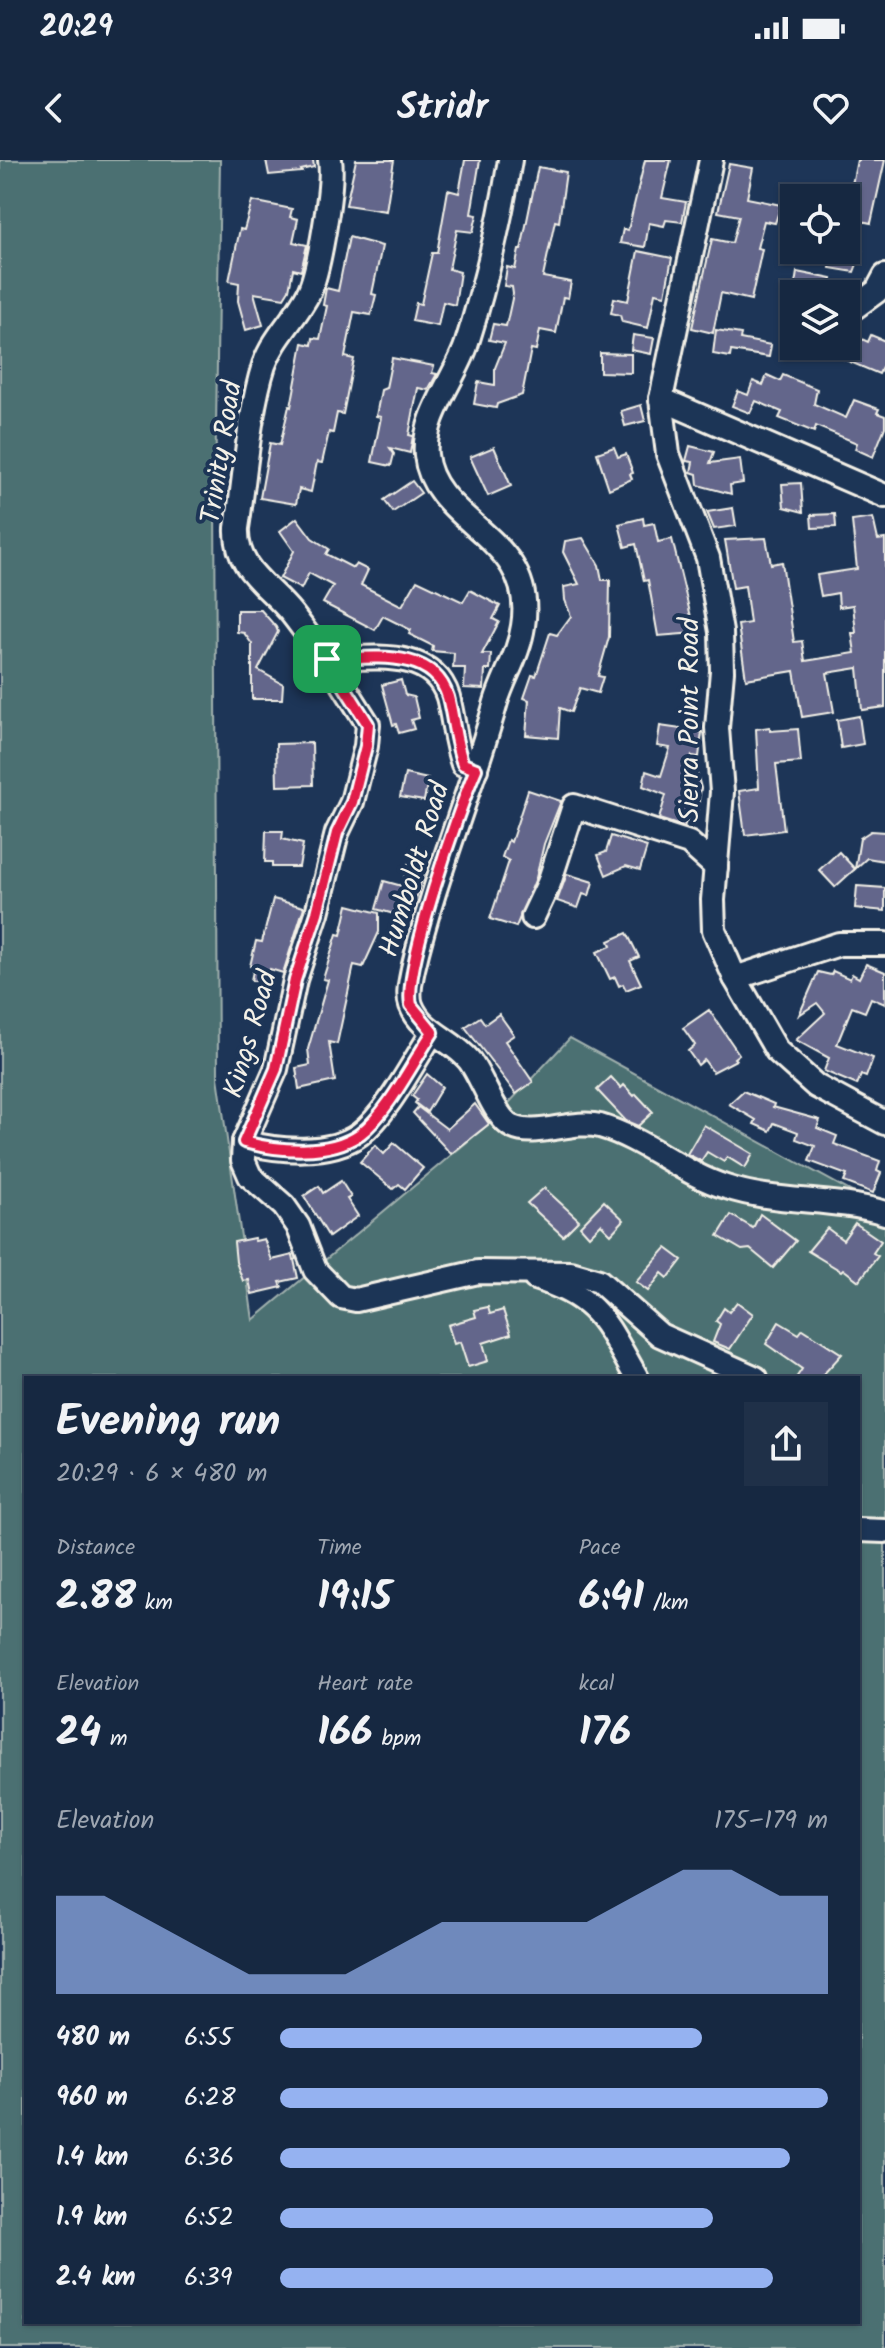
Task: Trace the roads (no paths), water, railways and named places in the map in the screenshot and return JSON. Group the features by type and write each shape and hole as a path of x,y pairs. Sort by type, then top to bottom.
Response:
{"street":[{"name":"Trinity Road","path":"327,659 291,612 248,569 241,558 236,538 261,375 271,347 304,300 313,280 331,181 330,160"},
{"name":"Humboldt Road","path":"510,160 469,336 431,423 426,445 429,469 438,487 509,559 520,582 524,604 518,650 499,693 437,881 413,971 411,1005 433,1032 467,1058 501,1116 512,1127 531,1129 595,1125 620,1134 724,1187 885,1213"},
{"name":"Sierra Point Road","path":"711,160 661,399 668,454 708,558 723,651 717,728 722,792 714,930 761,1028 787,1061 816,1086 885,1123"},
{"path":"860,303 877,291 885,276"},
{"path":"661,399 885,496"},
{"path":"327,659 403,659 428,669 447,694 463,764 476,769"},
{"name":"Kings Road","path":"327,659 368,724 366,746 352,802 337,833 317,913 295,980 276,1069 244,1142 243,1160 250,1176 284,1206 298,1226 315,1270 341,1297 356,1300 445,1277 511,1270 571,1273 599,1281 660,1335 752,1376"},
{"path":"533,917 549,883 574,806 689,843 716,867"},
{"path":"689,843 707,837 719,823"},
{"path":"735,978 826,947 852,942 885,944"},
{"path":"244,1142 273,1149 303,1149 340,1144 357,1136 381,1110 433,1032"},
{"path":"511,1270 552,1283 593,1306 636,1376"},
{"path":"860,1530 885,1531"}]}
